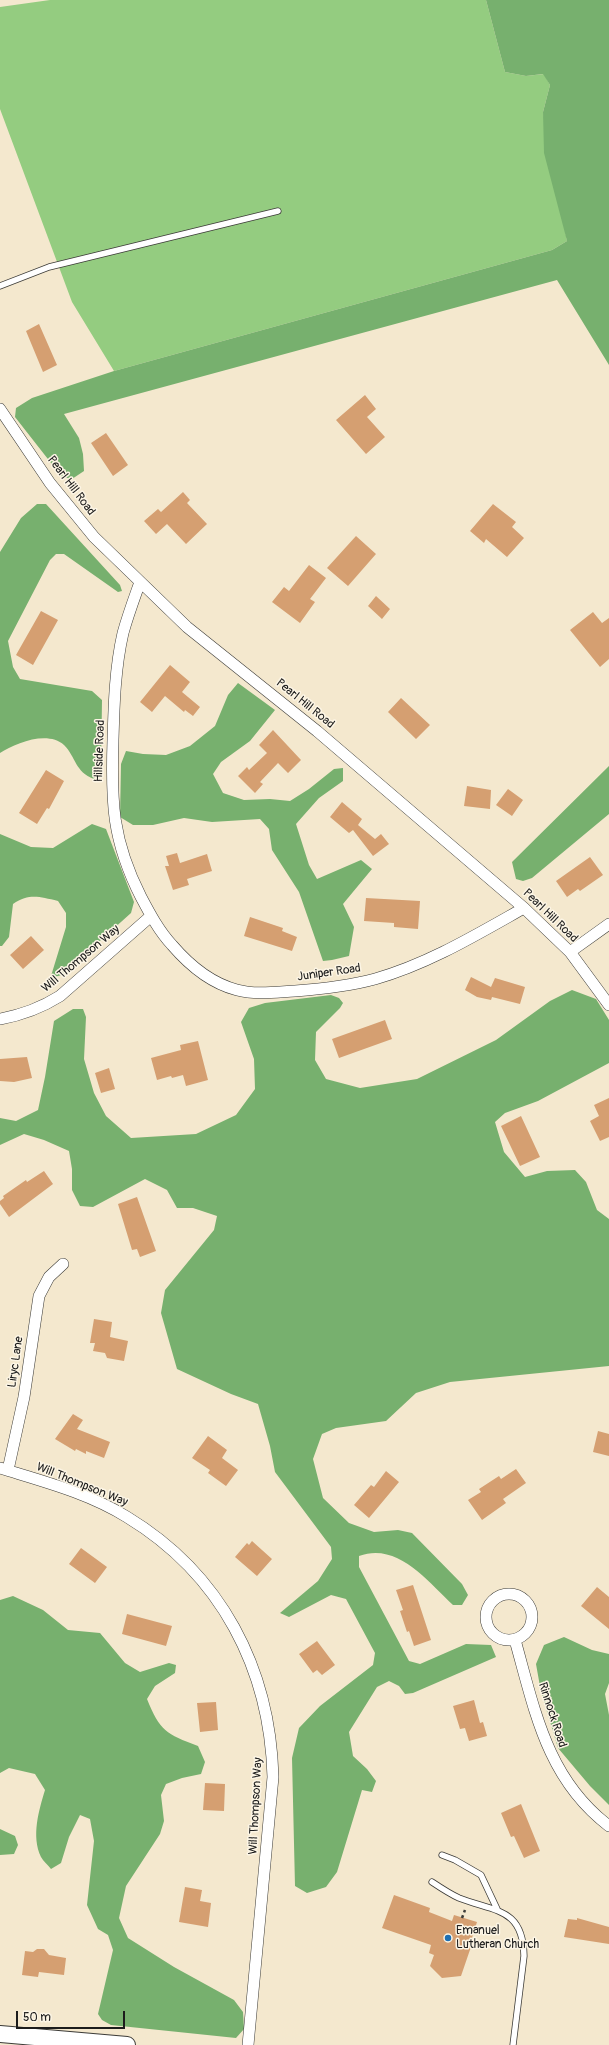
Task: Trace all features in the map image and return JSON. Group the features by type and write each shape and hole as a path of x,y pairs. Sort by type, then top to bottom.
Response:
{"main road":[{"path":"0,2034 127,2045"}],"street":[{"name":"Pearl Hill Road","path":"0,409 50,483 94,537 187,627 317,731 524,908 570,952 609,1005"},
{"name":"Hillside Road","path":"140,582 123,633 118,663 114,704 112,785 119,844 132,879 151,916"},
{"name":"Juniper Road","path":"151,916 159,930 178,953 207,977 239,991 275,992 351,984 394,973 450,949 524,908"},
{"name":"Will Thompson Way","path":"0,1019 32,1011 60,996 151,916"},
{"path":"570,952 609,924"},
{"name":"Liryc Lane","path":"4,1469 24,1397 39,1296 49,1277 63,1264"},
{"name":"Will Thompson Way","path":"4,1469 102,1504 126,1516 165,1543 193,1569 214,1595 240,1638 249,1657 265,1704 271,1748 272,1777 248,2045"},
{"path":"504,1595 513,1595 521,1598 528,1604 532,1612 532,1621 529,1629 523,1636 515,1640 506,1640 497,1637 490,1631 486,1623 486,1614 489,1605 504,1595"},
{"name":"Rinnock Road","path":"515,1640 539,1723 550,1753 573,1790 593,1812 609,1826"}],"lane":[{"path":"0,286 49,267 278,210"},
{"path":"442,1855 455,1860 481,1876 496,1909"},
{"path":"432,1882 460,1898 496,1909 515,1923 524,1944 513,2045"}],"green space":[{"path":"50,0 486,0 505,72 526,76 544,74 550,85 543,112 567,241 552,250 114,371 72,302 0,109 0,7"},
{"path":"486,0 609,0 609,365 557,280 64,414 79,438 83,454 84,471 72,479 62,477 15,417 16,408 32,398 114,371 552,250 567,241 544,153 543,112 550,85 543,74 526,76 505,72"},
{"path":"37,504 46,504 120,585 122,591 118,592 64,554 56,554 50,560 8,641 13,667 20,679 92,691 102,700 101,770 94,779 79,768 64,745 57,741 41,738 14,745 0,753 0,552 21,518"},
{"path":"238,683 275,710 250,741 221,762 213,774 223,793 244,800 270,799 290,801 309,789 334,769 343,768 343,781 319,798 296,824 309,865 317,879 361,860 372,869 343,904 354,927 349,956 323,961 299,892 272,850 269,829 260,819 212,822 184,818 153,825 133,825 120,817 121,764 126,751 143,754 166,755 190,746 215,726 228,695"},
{"path":"609,766 609,814 532,878 523,881 516,879 512,862"},
{"path":"92,824 106,829 134,902 131,913 62,975 54,977 51,976 66,927 66,913 58,901 40,897 30,897 13,904 9,937 2,946 0,946 0,834 31,847 53,848"},
{"path":"572,990 596,999 609,1020 609,1063 538,1101 505,1113 495,1122 504,1152 525,1177 547,1171 575,1170 586,1182 597,1210 609,1219 609,1366 450,1382 416,1393 386,1421 336,1428 322,1434 313,1459 323,1498 349,1523 374,1532 398,1530 412,1533 462,1584 468,1595 462,1605 453,1605 422,1575 399,1559 386,1554 373,1553 359,1556 359,1567 409,1661 420,1664 466,1644 491,1645 496,1657 413,1693 405,1694 399,1686 389,1681 377,1687 349,1732 353,1756 367,1769 376,1781 372,1792 362,1790 337,1872 326,1887 307,1893 295,1886 292,1758 299,1728 320,1706 373,1665 375,1653 346,1599 331,1595 289,1617 280,1613 318,1581 332,1559 331,1547 275,1472 270,1446 258,1404 231,1394 177,1369 161,1313 165,1290 214,1230 217,1216 193,1208 177,1208 167,1190 145,1179 93,1207 80,1206 72,1190 72,1169 69,1151 44,1140 24,1134 0,1145 0,1118 16,1121 38,1110 54,1021 73,1009 83,1009 86,1017 84,1059 94,1093 106,1116 131,1138 196,1134 236,1115 255,1089 254,1059 241,1022 249,1008 265,1003 331,995 339,998 343,1003 340,1008 316,1032 315,1060 326,1079 360,1088 417,1079 496,1040 550,1001"},
{"path":"13,1596 43,1610 68,1630 100,1633 125,1663 140,1672 169,1663 176,1665 175,1673 155,1686 147,1699 160,1725 178,1738 198,1746 205,1762 201,1774 182,1778 166,1784 161,1795 164,1821 160,1834 126,1886 119,1918 128,1938 174,1967 234,2000 243,2012 244,2029 236,2038 111,2025 102,2020 98,2014 113,1950 108,1935 98,1929 87,1905 94,1841 90,1819 80,1815 69,1837 61,1863 51,1869 41,1857 38,1849 36,1832 40,1806 45,1790 35,1774 9,1768 0,1773 0,1600"},
{"path":"564,1637 592,1650 609,1654 609,1683 605,1694 609,1715 609,1805 590,1786 558,1748 541,1692 536,1664 544,1645"},
{"path":"0,1829 15,1836 18,1845 14,1854 0,1855"}],"building":[{"path":"39,324 57,365 43,372 26,331"},
{"path":"365,395 376,409 367,417 385,437 366,454 336,420"},
{"path":"106,433 128,465 113,476 91,443"},
{"path":"183,492 190,500 187,503 207,524 186,544 167,524 156,534 144,521 158,509 161,512"},
{"path":"493,504 516,522 512,527 524,538 507,557 486,539 484,543 470,531"},
{"path":"356,536 376,554 348,586 327,568"},
{"path":"309,565 326,578 310,599 315,602 300,623 272,602 284,587 289,591"},
{"path":"376,596 390,609 382,619 368,606"},
{"path":"41,611 58,620 33,665 16,655"},
{"path":"593,612 602,623 609,618 609,659 600,667 570,630"},
{"path":"170,665 190,682 182,692 200,707 193,716 185,710 184,712 165,696 152,712 140,702"},
{"path":"401,698 430,725 416,739 388,712"},
{"path":"273,730 301,760 288,773 278,763 260,782 263,784 255,793 238,776 247,767 249,770 267,753 259,745"},
{"path":"46,770 64,781 49,809 47,808 37,824 19,813"},
{"path":"467,786 491,790 490,809 464,806"},
{"path":"508,789 523,800 512,816 496,805"},
{"path":"342,802 362,819 358,825 375,839 381,834 389,844 373,856 353,830 349,833 330,817"},
{"path":"177,853 180,863 207,854 212,871 187,879 189,885 173,890 165,866 169,866 166,856"},
{"path":"590,857 603,875 580,891 578,889 567,897 556,881"},
{"path":"366,898 420,901 418,929 394,927 394,923 364,921"},
{"path":"250,917 283,928 282,931 297,937 292,951 244,936"},
{"path":"31,936 44,950 23,969 10,955"},
{"path":"471,977 491,987 495,978 525,987 520,1004 492,997 491,1000 477,997 465,990"},
{"path":"385,1020 392,1039 339,1058 332,1039"},
{"path":"198,1041 208,1080 186,1086 183,1075 172,1078 171,1076 157,1080 151,1058 181,1050 180,1045"},
{"path":"27,1057 32,1078 14,1082 0,1081 0,1059"},
{"path":"109,1068 115,1089 101,1093 95,1073"},
{"path":"609,1098 609,1137 600,1141 590,1121 599,1116 594,1105"},
{"path":"521,1116 540,1157 520,1166 501,1126"},
{"path":"44,1171 53,1184 9,1217 0,1204 0,1201 4,1198 3,1196 26,1180 27,1182"},
{"path":"137,1197 156,1251 140,1257 137,1249 132,1250 118,1204"},
{"path":"94,1319 112,1322 110,1337 128,1341 124,1361 107,1358 105,1353 93,1351 95,1343 90,1343"},
{"path":"73,1414 83,1420 77,1429 110,1442 104,1458 86,1451 86,1454 76,1449 75,1451 55,1439"},
{"path":"598,1431 609,1434 609,1456 593,1452"},
{"path":"208,1436 227,1450 222,1458 238,1470 226,1486 208,1473 210,1470 192,1458"},
{"path":"516,1469 526,1483 503,1499 506,1503 482,1520 468,1500 481,1492 479,1489 499,1476 501,1479"},
{"path":"386,1471 399,1482 369,1518 354,1505 371,1485 374,1487"},
{"path":"252,1541 272,1559 257,1576 235,1557 247,1543 249,1545"},
{"path":"81,1548 107,1567 95,1583 69,1564"},
{"path":"413,1585 431,1640 414,1646 409,1631 407,1632 400,1611 403,1610 396,1590"},
{"path":"597,1587 609,1597 609,1629 581,1606"},
{"path":"127,1614 172,1626 166,1646 122,1634"},
{"path":"317,1641 335,1665 322,1675 317,1670 313,1673 299,1654"},
{"path":"474,1700 480,1723 483,1722 487,1736 469,1741 465,1728 460,1729 453,1706"},
{"path":"216,1702 218,1730 200,1732 197,1703"},
{"path":"205,1783 225,1784 224,1811 203,1810"},
{"path":"521,1804 540,1851 524,1858 514,1836 511,1837 501,1813"},
{"path":"185,1887 202,1890 200,1901 211,1903 208,1927 179,1922"},
{"name":"Emanuel Lutheran Church","path":"394,1895 430,1908 429,1912 452,1921 454,1915 477,1922 471,1941 473,1941 461,1976 442,1978 430,1966 434,1955 429,1953 431,1945 382,1928"},
{"path":"577,1918 609,1927 609,1944 564,1937 568,1919 577,1920"},
{"path":"37,1949 44,1949 49,1955 66,1958 64,1975 39,1972 38,1977 22,1975 25,1951 33,1952"}],"place":[{"name":"Emanuel Lutheran Church","path":"448,1938"}]}
